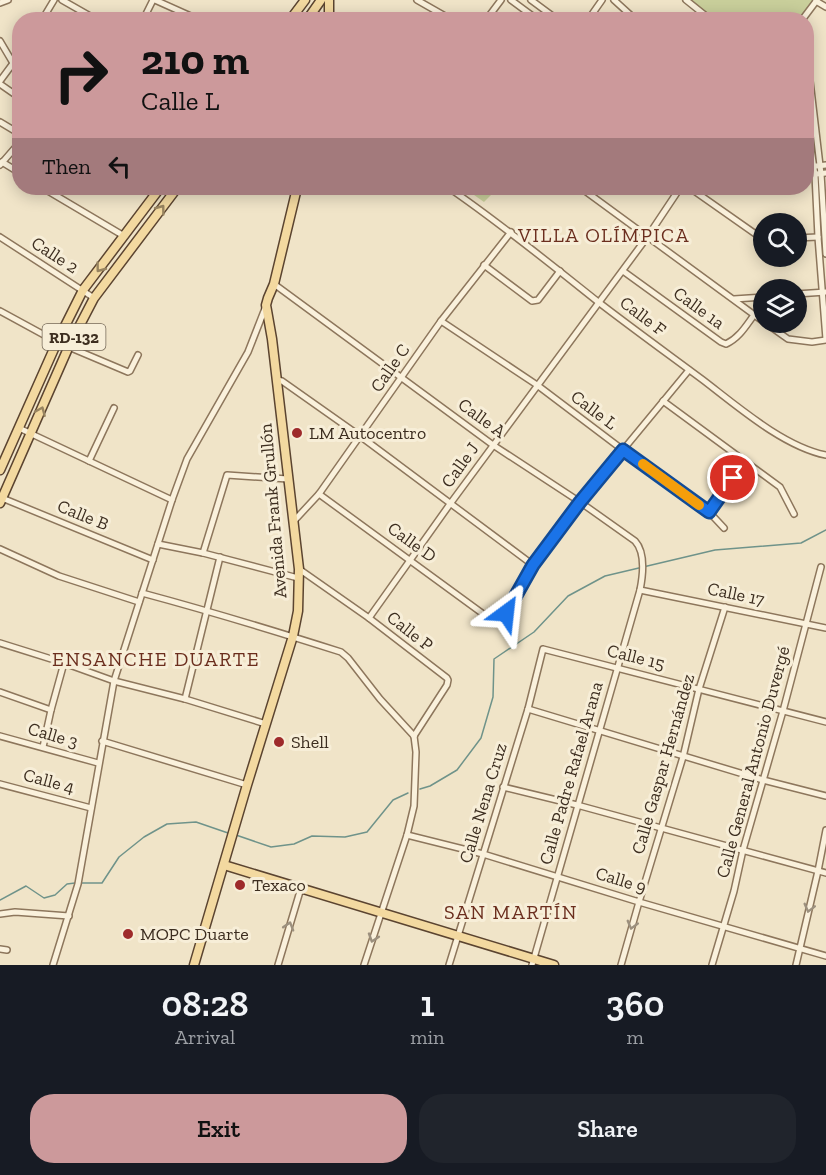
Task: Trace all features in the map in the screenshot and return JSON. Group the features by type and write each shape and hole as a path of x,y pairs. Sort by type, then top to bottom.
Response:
{"main road":[{"name":"RD-132","path":"0,470 57,342 83,290 155,195"},
{"name":"RD-132","path":"1,501 69,346 94,298 170,195"},
{"path":"266,304 274,284 295,195"},
{"name":"Avenida Frank Grullón","path":"204,931 298,611 299,573 266,304"},
{"path":"224,865 382,912 532,962 554,965"},
{"path":"188,965 204,931"},
{"path":"195,965 204,931"}],"street":[{"path":"0,3 9,0"},
{"path":"62,0 83,12"},
{"path":"154,0 181,12"},
{"path":"417,0 438,12"},
{"path":"511,0 527,12"},
{"path":"531,0 547,12"},
{"path":"614,0 627,12"},
{"path":"686,0 699,12"},
{"path":"816,0 826,7"},
{"path":"0,41 12,61"},
{"path":"12,64 0,82 12,92"},
{"path":"780,333 788,339 812,342 826,339 821,174 814,149"},
{"path":"1,164 12,151"},
{"path":"56,195 126,233 140,237"},
{"name":"Calle F","path":"459,195 758,420 794,445 812,453 826,455"},
{"path":"591,195 753,314"},
{"name":"Calle J","path":"369,618 493,445 623,271 675,195"},
{"path":"700,195 753,232"},
{"name":"Calle C","path":"293,522 319,494 441,321 511,232"},
{"path":"807,237 823,236"},
{"path":"823,236 826,254"},
{"name":"Calle 2","path":"0,237 94,298"},
{"path":"484,266 532,301 538,300 560,271"},
{"name":"Calle 1a","path":"623,271 726,344 739,334 753,316"},
{"name":"Calle A","path":"274,284 493,445 635,541 640,547 644,571 640,590"},
{"path":"807,293 824,292"},
{"path":"734,299 753,298"},
{"path":"53,965 78,884 114,681 139,602 187,459 248,351 266,304"},
{"path":"0,311 57,342 128,372 138,355"},
{"name":"Calle L","path":"441,321 537,386 709,512 724,528"},
{"path":"506,613 533,565 580,502 689,370"},
{"path":"277,380 282,381 360,436 533,565"},
{"path":"663,401 780,487 794,514"},
{"path":"89,461 114,408"},
{"path":"19,428 172,500"},
{"path":"709,512 745,461"},
{"path":"203,553 227,475 288,479"},
{"name":"Calle D","path":"319,494 486,616"},
{"name":"Calle B","path":"1,501 153,560"},
{"path":"158,544 299,573"},
{"path":"0,549 59,576 139,602"},
{"path":"185,699 220,557"},
{"name":"Calle General Antonio Duvergé","path":"712,965 821,567"},
{"name":"Calle P","path":"299,573 369,618 448,680 414,736"},
{"name":"Calle 17","path":"640,590 826,628"},
{"name":"Calle Padre Rafael Arana","path":"532,962 640,590"},
{"path":"142,593 292,636 345,654 380,699 414,736 415,800 407,835 364,965"},
{"name":"Calle Gaspar Hernández","path":"621,965 683,756 699,689 725,607"},
{"path":"0,643 114,681 185,699 266,724"},
{"name":"Calle 15","path":"543,649 826,722"},
{"name":"Calle Nena Cruz","path":"449,965 528,709 543,649"},
{"path":"44,747 64,663"},
{"path":"0,692 51,710"},
{"path":"528,709 763,780 826,796"},
{"name":"Calle 3","path":"0,736 98,763"},
{"path":"102,741 247,785"},
{"name":"Calle 4","path":"0,784 91,808"},
{"path":"503,787 826,873"},
{"path":"796,965 826,830"},
{"name":"Calle 9","path":"407,835 483,854 826,956"},
{"path":"278,965 301,888"},
{"path":"0,914 15,912 69,916"},
{"path":"0,949 7,950"}],"green space":[{"path":"686,0 815,0 807,12 702,12"},
{"path":"474,195 491,195 484,202"}],"waterway":[{"path":"420,789 430,786 457,770 481,738 493,697 494,659 534,632 568,596 605,576 715,550 801,543 826,530"},
{"path":"236,835 271,847 294,844 312,836 345,837 367,832 393,800 408,793"},
{"path":"80,883 102,883 119,857 144,837 167,824 196,822 228,833"},
{"path":"0,900 26,886 44,898 55,895 67,884 75,883"}],"slow traffic":[{"path":"643,464 699,505"}],"place":[{"name":"LM Autocentro","path":"297,433"},
{"name":"Shell","path":"279,742"},
{"name":"Texaco","path":"240,885"},
{"name":"MOPC Duarte","path":"128,934"}],"district":[{"name":"VILLA OLÍMPICA","path":"604,235"},
{"name":"ENSANCHE DUARTE","path":"156,659"},
{"name":"SAN MARTÍN","path":"511,912"}],"route":[{"path":"506,613 533,565 580,502 623,450 709,512 733,478"}]}
